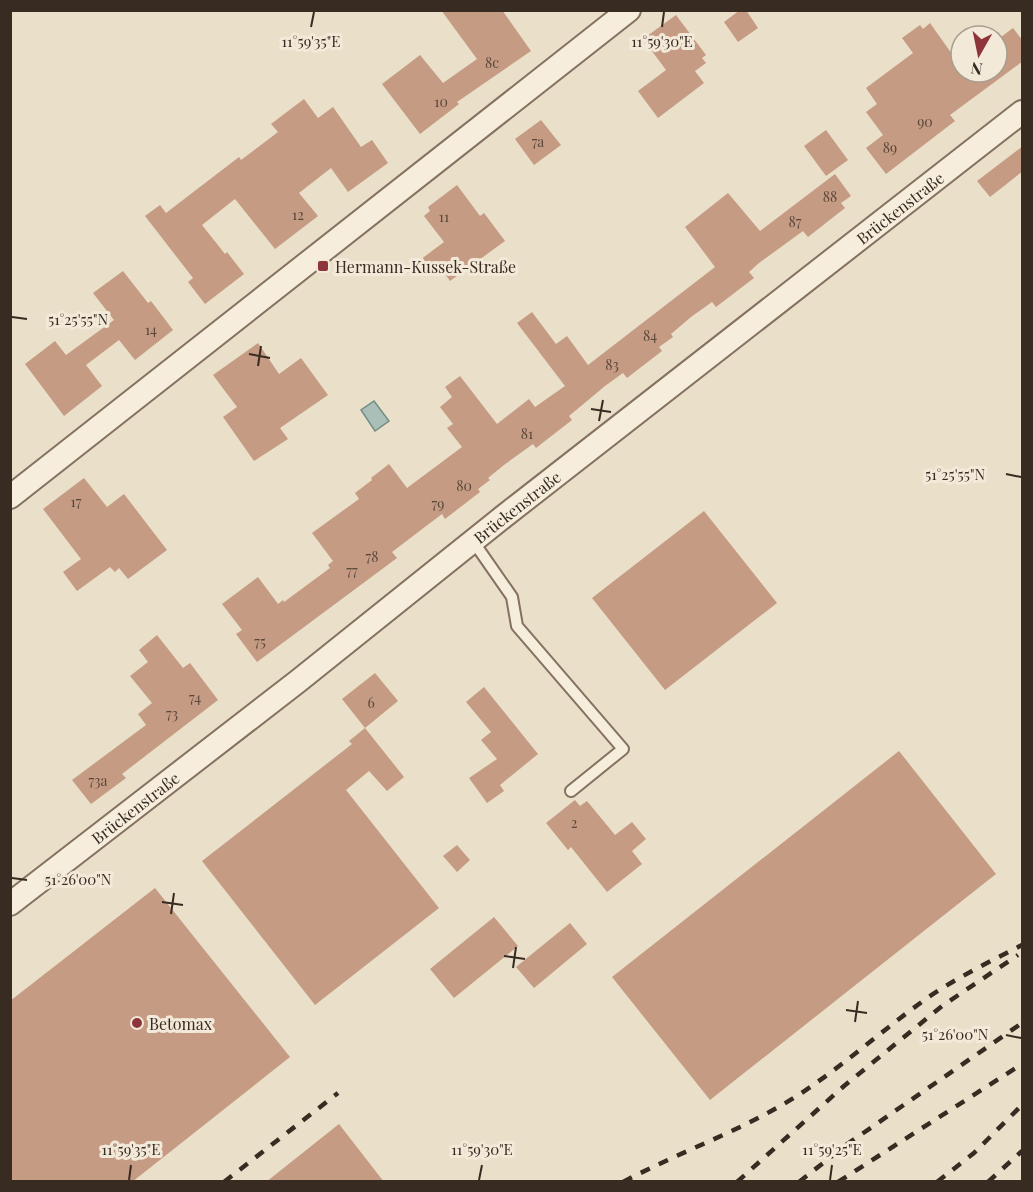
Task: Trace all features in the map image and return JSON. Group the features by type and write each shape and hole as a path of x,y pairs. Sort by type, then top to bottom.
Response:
{"street":[{"path":"10,497 628,10"},
{"name":"Brückenstraße","path":"10,904 288,689 473,541 1023,112"}],"lane":[{"path":"473,541 512,597 517,626 623,749 571,791"}],"water":[{"path":"374,401 389,421 375,431 361,410"}],"building":[{"path":"441,10 502,10 531,51 457,102 459,104 420,134 382,84 420,55 443,83 477,59"},
{"path":"740,10 746,10 758,28 738,42 724,22"},
{"path":"676,15 706,55 702,58 706,63 695,71 704,83 658,118 638,91 666,70 643,39"},
{"path":"930,23 949,50 949,84 992,84 950,115 955,121 886,174 866,148 883,135 866,112 877,104 866,88 913,53 902,38 920,25 923,29"},
{"path":"1013,28 1023,41 1023,61 1009,71 1009,31"},
{"path":"304,99 318,118 333,107 361,147 372,140 388,163 348,192 331,168 299,193 318,216 275,249 235,199 202,225 244,274 205,304 188,282 193,278 145,216 160,205 166,213 239,157 241,160 278,132 271,124"},
{"path":"541,120 561,145 534,165 515,139"},
{"path":"826,130 848,160 826,176 804,146"},
{"path":"1023,146 1023,171 990,197 977,181"},
{"path":"835,174 851,196 841,203 845,208 808,237 803,231 759,263 749,272 754,278 716,307 712,302 691,317 671,334 673,337 659,347 662,351 627,378 623,373 605,386 569,416 572,420 536,448 533,444 504,465 478,489 480,492 445,519 442,514 392,552 397,558 257,662 236,634 242,630 222,604 258,577 278,604 283,600 284,602 330,568 328,565 333,561 312,533 359,499 355,493 372,480 371,478 389,464 407,488 462,447 447,428 453,424 440,407 452,397 445,387 460,376 497,424 529,399 535,407 565,386 517,323 532,312 556,344 567,336 588,365 715,267 685,227 728,193 760,231"},
{"path":"457,185 480,216 484,213 505,241 450,281 441,268 431,276 420,260 444,242 424,216 430,211 428,207"},
{"path":"123,271 148,303 151,301 173,330 135,360 119,340 86,365 102,386 64,416 25,364 55,341 66,355 114,320 93,293"},
{"path":"258,343 279,374 301,358 328,395 280,428 288,439 254,461 223,417 237,407 213,375"},
{"path":"84,478 107,507 124,494 167,550 128,579 119,568 115,572 110,567 77,591 63,572 81,559 43,509"},
{"path":"704,511 777,603 665,690 592,598"},
{"path":"157,635 183,668 190,663 218,700 122,774 126,778 91,804 72,780 146,725 138,714 152,703 130,676 148,662 139,650"},
{"path":"375,673 398,701 365,728 342,699"},
{"path":"484,687 538,754 500,785 504,791 487,803 469,778 497,759 481,740 491,732 466,702"},
{"path":"365,728 404,777 387,791 369,771 346,790 439,908 315,1005 202,861 352,744 349,741"},
{"path":"899,751 996,874 710,1100 612,977"},
{"path":"575,800 580,806 587,801 615,835 632,822 646,839 632,851 642,864 607,892 571,847 568,850 546,823"},
{"path":"457,845 470,860 457,872 443,856"},
{"name":"Betomax","path":"155,888 290,1057 132,1182 10,1182 10,1001"},
{"path":"494,917 518,946 454,998 430,969"},
{"path":"570,923 587,944 534,988 516,967"},
{"path":"339,1124 384,1182 266,1182"}],"railway":[{"path":"623,1182 782,1105 819,1081 935,993 1022,945"},
{"path":"737,1182 844,1086 942,1006 1018,955"},
{"path":"799,1182 846,1145 1022,1023"},
{"path":"838,1182 1022,1064"},
{"path":"224,1182 338,1093"},
{"path":"937,1182 974,1153 1022,1105"},
{"path":"988,1182 1022,1151"}],"place":[{"name":"Hermann-Kussek-Straße","path":"323,266"},
{"name":"Betomax","path":"137,1023"}]}
